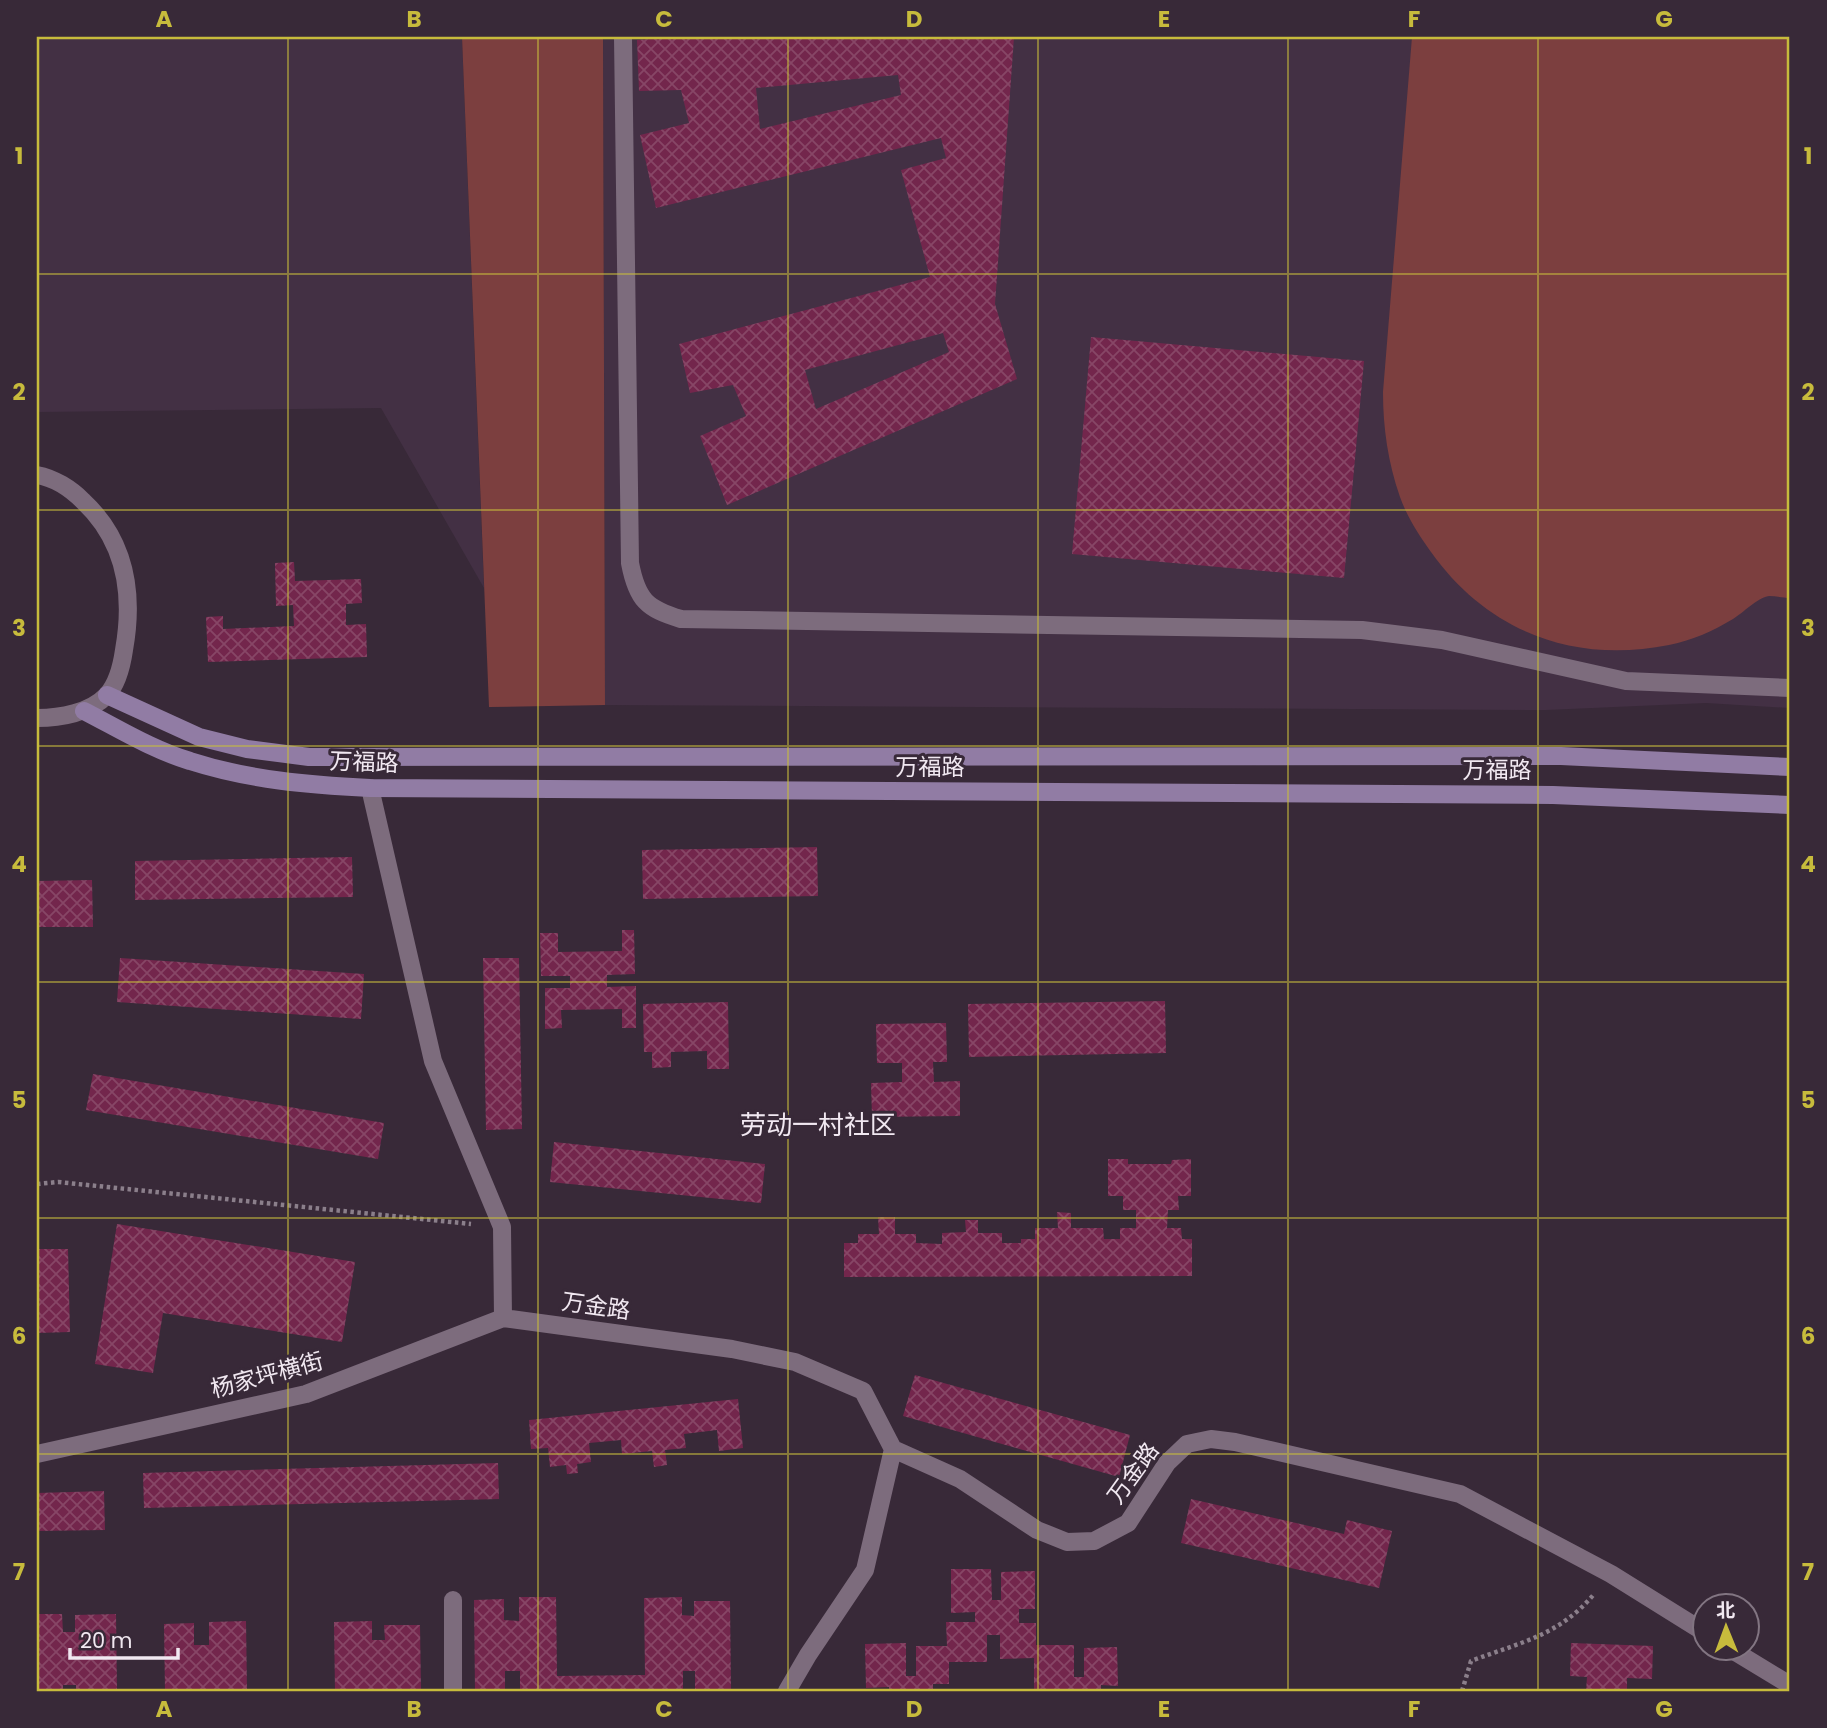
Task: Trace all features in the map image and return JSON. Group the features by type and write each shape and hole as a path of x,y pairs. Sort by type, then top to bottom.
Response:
{"street":[{"path":"623,37 630,563 634,583 642,600 660,613 681,620 1362,630 1442,640 1626,681 1790,688"},
{"path":"37,475 47,477 74,493 97,514 113,537 121,558 128,603 127,633 121,667 107,695 84,711 37,718"},
{"name":"万福路","path":"107,695 200,737 247,749 309,757 1561,756 1790,767"},
{"name":"万福路","path":"84,711 145,743 189,761 237,774 305,785 370,788 1539,795 1787,805"},
{"path":"370,788 433,1061 502,1227 503,1318"},
{"name":"万金路","path":"503,1318 732,1349 795,1362 863,1391 893,1449 960,1479 1037,1530 1068,1542 1094,1541 1128,1522 1167,1462 1187,1444 1211,1439 1235,1442 1460,1494 1611,1574 1690,1623"},
{"name":"杨家坪横街","path":"37,1454 306,1394 503,1318"},
{"path":"787,1691 865,1570 893,1449"},
{"path":"453,1600 453,1691"},
{"path":"1753,1662 1790,1685"}],"path":[{"path":"37,1184 58,1182 502,1227"},
{"path":"1462,1691 1471,1661 1549,1633 1579,1612 1611,1574"}],"shaded area":[{"path":"37,37 462,37 484,588 381,408 37,412"},
{"path":"462,37 603,37 605,705 489,707"},
{"path":"603,37 1790,37 1790,708 1706,703 1546,710 605,705"},
{"path":"1412,37 1790,37 1790,598 1764,597 1718,627 1695,638 1669,645 1634,650 1600,650 1567,645 1536,636 1506,622 1479,603 1454,580 1422,539 1406,512 1392,471 1383,405"}],"building":[{"path":"676,37 1014,37 995,304 1017,379 727,505 700,436 746,416 733,385 690,393 679,344 930,277 901,170 946,158 941,138 656,208 640,135 689,123 681,90 639,91 637,40","holes":["898,75 901,95 760,129 756,88","943,333 949,352 816,409 805,370"]},
{"path":"1091,337 1364,361 1344,578 1072,554"},
{"path":"294,562 295,581 361,579 362,603 346,604 346,625 366,624 367,657 208,662 206,617 223,616 223,629 294,626 293,605 276,606 275,563"},
{"path":"817,847 818,896 643,899 642,850"},
{"path":"352,857 353,897 135,900 135,861"},
{"path":"92,880 93,927 37,927 37,881"},
{"path":"622,930 634,930 635,974 607,975 607,987 636,986 636,1028 622,1028 622,1009 561,1010 562,1028 545,1029 545,988 570,988 570,976 541,976 540,933 558,933 558,952 622,951"},
{"path":"120,958 364,974 361,1019 117,1002"},
{"path":"483,958 519,958 522,1129 486,1130"},
{"path":"1165,1001 1166,1053 969,1057 968,1004"},
{"path":"728,1002 729,1069 707,1069 707,1051 671,1052 671,1067 652,1068 652,1052 644,1052 643,1004"},
{"path":"946,1023 947,1062 933,1062 934,1082 960,1081 960,1116 872,1117 871,1083 902,1082 902,1063 877,1063 876,1024"},
{"path":"93,1074 384,1123 378,1159 86,1110"},
{"path":"554,1142 765,1164 761,1203 550,1182"},
{"path":"1108,1159 1128,1159 1128,1164 1171,1164 1172,1160 1191,1159 1191,1196 1178,1196 1179,1210 1168,1210 1167,1228 1181,1228 1182,1239 1192,1239 1192,1276 844,1277 844,1243 858,1243 858,1234 879,1234 878,1217 895,1217 895,1234 916,1234 916,1243 942,1244 942,1233 966,1232 965,1220 978,1220 978,1233 1002,1233 1002,1243 1021,1243 1021,1239 1035,1239 1035,1228 1058,1228 1057,1212 1071,1213 1071,1228 1103,1228 1104,1239 1120,1239 1120,1228 1136,1228 1136,1210 1123,1210 1123,1196 1108,1196"},
{"path":"117,1224 355,1262 342,1342 163,1313 153,1373 95,1364"},
{"path":"37,1249 68,1249 70,1332 37,1333"},
{"path":"915,1375 1130,1435 1119,1477 903,1416"},
{"path":"738,1399 743,1448 719,1451 717,1430 684,1434 686,1448 665,1450 667,1465 654,1467 652,1451 622,1454 621,1440 589,1443 591,1462 577,1464 578,1473 567,1474 566,1465 550,1467 548,1448 531,1449 529,1420"},
{"path":"498,1463 499,1499 144,1508 143,1473"},
{"path":"104,1491 105,1530 37,1531 37,1493"},
{"path":"1191,1499 1344,1534 1347,1520 1392,1531 1379,1588 1181,1543"},
{"path":"951,1569 991,1569 992,1600 1001,1600 1001,1572 1035,1571 1035,1609 1019,1609 1019,1623 1036,1623 1036,1645 1074,1645 1074,1677 1084,1677 1084,1648 1117,1647 1118,1686 1101,1685 1101,1691 1034,1689 1034,1658 1000,1659 1000,1635 987,1635 987,1662 949,1662 949,1684 933,1684 933,1691 866,1688 865,1644 906,1643 906,1676 916,1676 916,1646 947,1646 946,1622 975,1622 975,1612 951,1613"},
{"path":"519,1597 556,1597 557,1676 645,1675 644,1598 682,1597 682,1615 694,1616 694,1601 730,1601 731,1691 695,1691 695,1671 683,1671 683,1691 520,1691 520,1671 505,1671 505,1691 475,1691 474,1600 504,1599 504,1620 519,1621"},
{"path":"37,1614 62,1614 63,1632 75,1632 75,1615 116,1614 117,1691 76,1691 76,1685 63,1685 63,1691 37,1691"},
{"path":"246,1621 247,1691 165,1691 164,1624 194,1623 194,1645 209,1645 209,1622"},
{"path":"372,1621 372,1640 385,1640 384,1625 420,1625 421,1691 335,1691 334,1622"},
{"path":"1571,1643 1653,1646 1652,1679 1627,1678 1627,1691 1586,1691 1587,1677 1570,1676"}],"district":[{"name":"劳动一村社区","path":"818,1125"}]}
